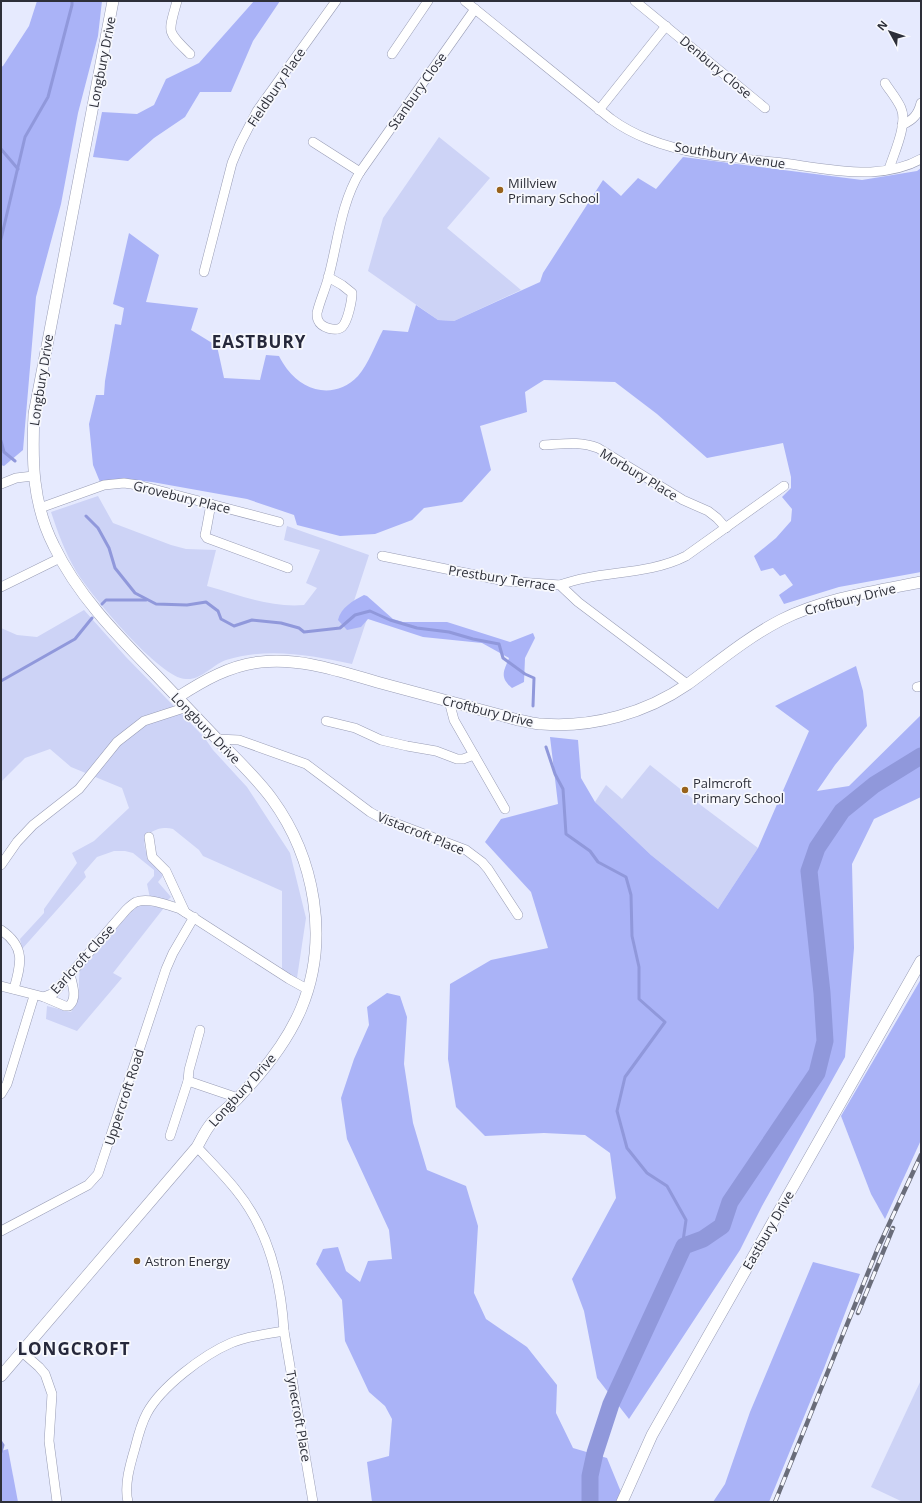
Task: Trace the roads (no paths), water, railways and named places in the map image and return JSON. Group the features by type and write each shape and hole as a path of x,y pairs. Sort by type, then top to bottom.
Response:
{"street":[{"name":"Longbury Drive","path":"1,1376 197,1147 211,1124 238,1098 274,1056 284,1041 301,1008 314,962 316,935 313,893 306,866 296,839 286,819 271,797 178,697 108,625 79,588 53,546 40,508 34,476 34,414 114,1"},
{"path":"177,1 170,30 172,35 190,54"},
{"name":"Fieldbury Place","path":"204,272 232,163 240,144 257,111 336,1"},
{"path":"392,54 428,1"},
{"name":"Southbury Avenue","path":"465,1 600,110 623,127 648,139 699,153 870,172 914,163 921,159"},
{"name":"Denbury Close","path":"636,1 765,108"},
{"name":"Stanbury Close","path":"328,277 352,293 352,299 345,324 336,330 327,328 320,324 317,319 319,304 328,277 348,196 360,172 475,9"},
{"path":"600,110 666,26"},
{"path":"885,83 901,108 903,117 889,169"},
{"path":"902,125 915,118 921,103"},
{"path":"313,142 360,172"},
{"name":"Morbury Place","path":"544,445 572,443 586,444 598,448 683,500 708,511 726,528"},
{"path":"1,484 16,478 34,476"},
{"name":"Grovebury Place","path":"40,508 115,483 138,485 279,522"},
{"path":"560,586 578,578 670,564 686,556 784,486"},
{"path":"211,504 206,531 207,538 288,568"},
{"name":"Prestbury Terrace","path":"382,556 505,581 560,586 578,602 687,684"},
{"path":"1,587 60,558"},
{"name":"Croftbury Drive","path":"178,697 219,673 260,662 286,660 321,667 449,700 518,720 541,724 567,725 595,721 625,715 662,700 752,638 780,621 801,611 824,603 921,582"},
{"path":"449,700 454,720 505,809"},
{"path":"1,865 16,842 33,825 79,788 117,742 144,721 186,707"},
{"path":"326,721 355,728 381,740 436,751 457,758 463,759 474,755"},
{"name":"Vistacroft Place","path":"217,739 239,740 306,764 375,814 466,850 488,869 518,915"},
{"path":"149,837 152,857 166,871 185,912 307,989"},
{"name":"Earlcroft Close","path":"1,986 44,998 54,993 126,910 135,902 141,901 168,905 185,912"},
{"name":"Uppercroft Road","path":"1,1231 88,1185 98,1174 166,969 173,953 194,917"},
{"path":"1,930 17,945 20,956 20,969 14,989"},
{"name":"Eastbury Drive","path":"622,1502 652,1435 921,961"},
{"path":"44,998 65,1006 69,1006 72,1003 74,996 70,974"},
{"name":"Earlcroft Close","path":"1,1094 7,1084 34,996"},
{"path":"170,1136 188,1081 189,1070 200,1030"},
{"path":"188,1081 238,1098"},
{"name":"Tynecroft Place","path":"197,1147 237,1191 261,1231 275,1272 283,1310 284,1331 313,1502"},
{"path":"128,1502 127,1481 131,1460 147,1413 158,1397 174,1381 195,1365 231,1343 284,1331"},
{"path":"22,1352 45,1374 52,1394 49,1441 57,1502"}],"waterway":[{"path":"1,239 25,137 48,97 72,1"},
{"path":"1,149 18,169"},
{"path":"1,441 4,452 15,461"},
{"path":"86,516 98,528 109,548 115,568 135,593 156,604 187,605 206,602 218,611 221,619 234,626 252,620 281,623 299,628 304,632 340,628 355,615 370,611 390,620 417,628 449,632 473,639 499,644 503,658 525,674 534,678 533,706"},
{"path":"102,604 106,600 146,600"},
{"path":"1,681 75,639 92,618"},
{"path":"546,747 555,774 563,789 566,834 590,851 598,862 626,877 631,895 632,936 639,967 639,999 665,1022 625,1077 617,1111 627,1148 647,1173 667,1186 686,1220 683,1241 684,1246"},
{"path":"590,1502 590,1476 595,1453 611,1404 684,1246 703,1239 722,1226 730,1202 817,1073 825,1041 822,993 809,871 817,848 842,811 874,785 921,756"},
{"path":"1,1442 3,1445 1,1452"}],"railway":[{"path":"775,1502 878,1248 921,1155"},
{"path":"858,1313 893,1228"}],"place":[{"name":"Millview Primary School","path":"500,190"},
{"name":"Palmcroft Primary School","path":"685,790"},
{"name":"Astron Energy","path":"137,1261"}],"district":[{"name":"EASTBURY","path":"259,342"},
{"name":"LONGCROFT","path":"74,1349"}]}
